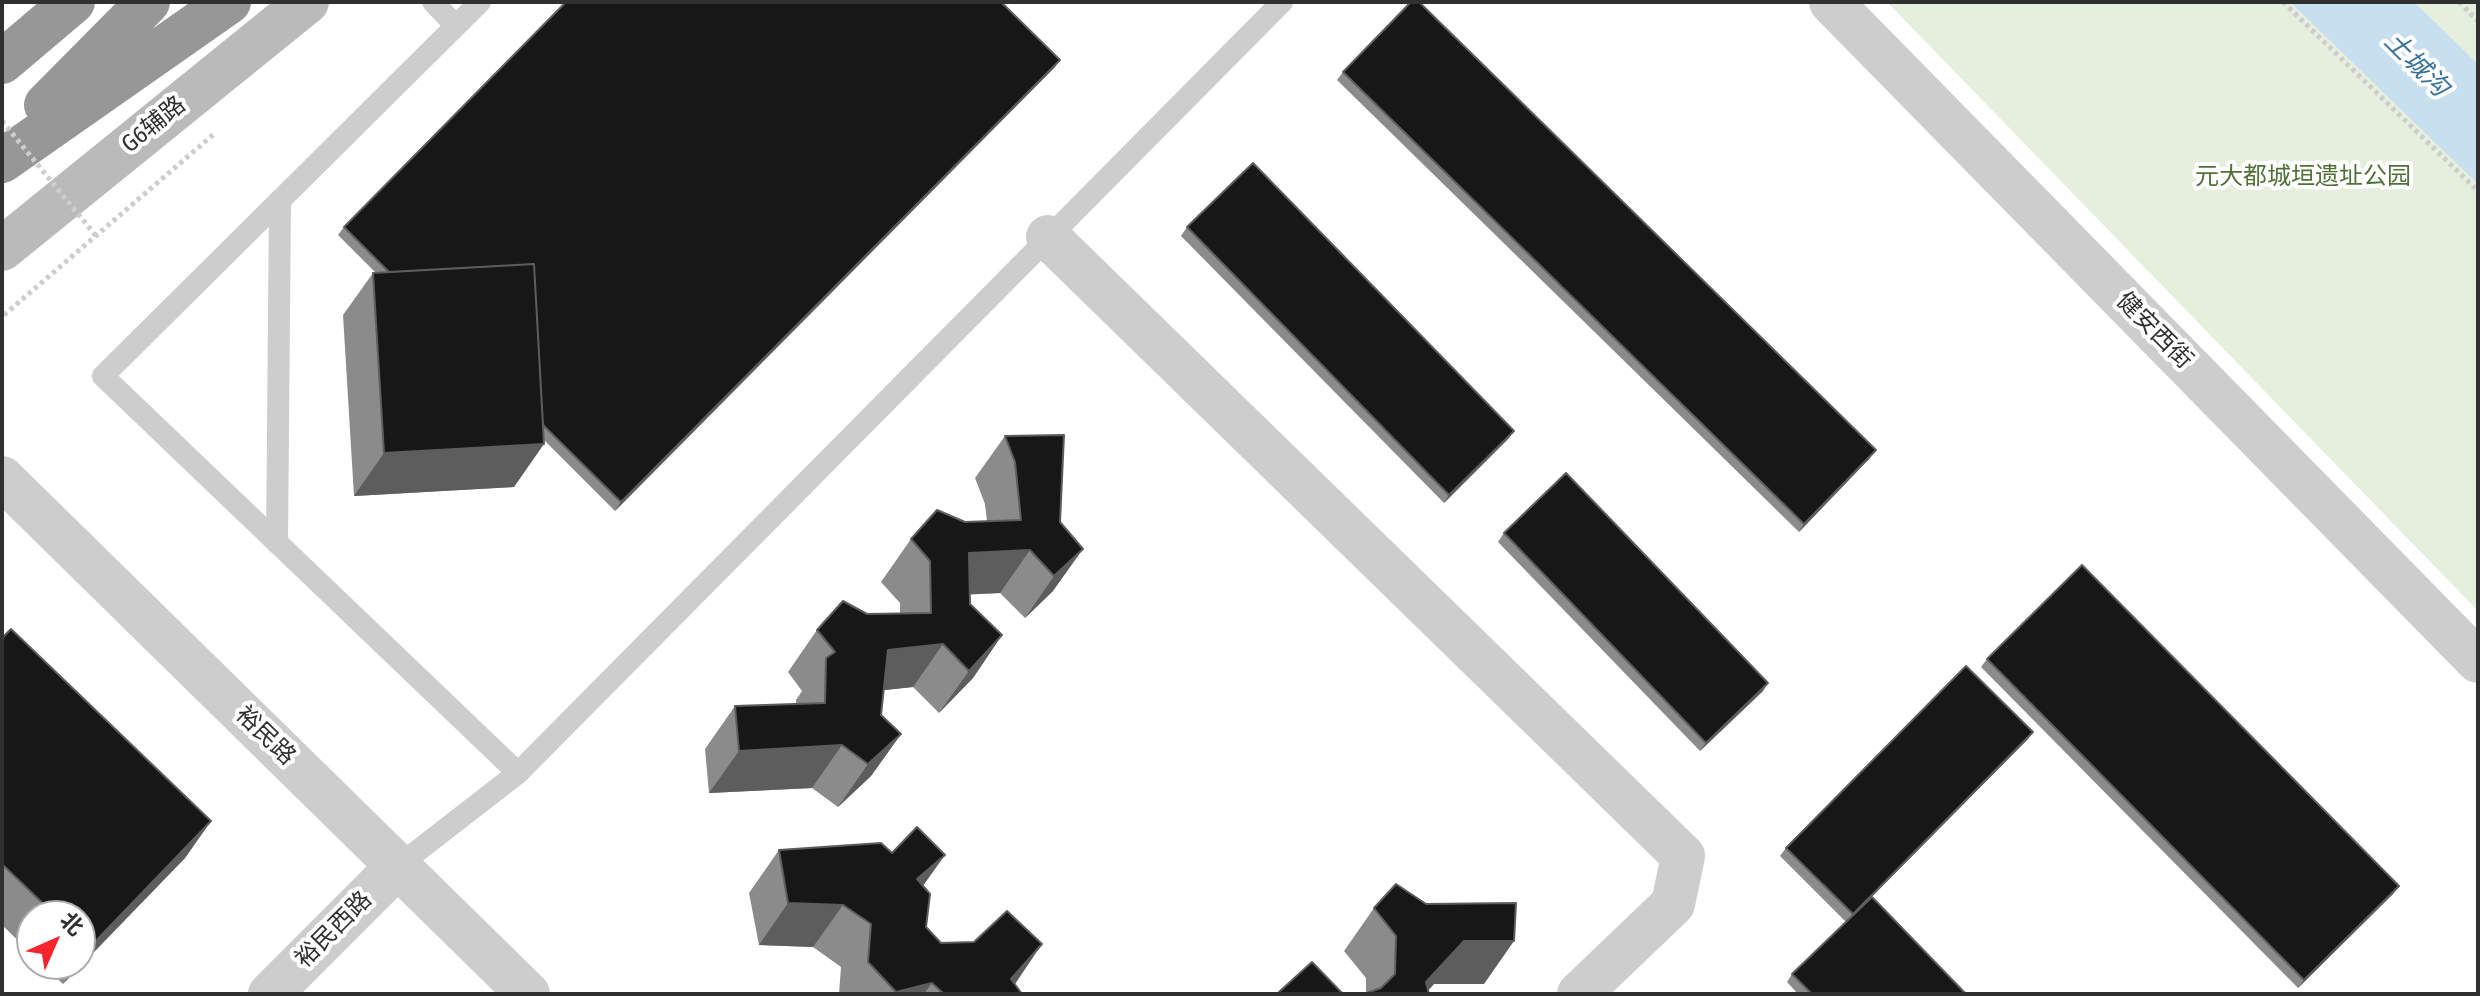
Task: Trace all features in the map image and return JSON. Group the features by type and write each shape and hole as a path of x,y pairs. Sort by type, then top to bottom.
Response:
{"highway":[{"path":"2,62 73,2"},
{"path":"2,149 148,2"},
{"path":"2,161 229,2"}],"main road":[{"name":"G6辅路","path":"2,249 307,2"}],"street":[{"name":"健安西街","path":"1831,2 2478,661"},
{"path":"1048,237 1683,856 1673,904 1579,994"},
{"name":"裕民路","path":"2,478 528,994"},
{"name":"裕民西路","path":"270,994 398,866"}],"lane":[{"path":"433,2 456,26"},
{"path":"480,2 103,376 518,773"},
{"path":"398,866 518,773 1282,2"},
{"path":"277,543 280,200"}],"path":[{"path":"2283,2 2478,191"},
{"path":"2459,2 2478,21"},
{"path":"2,121 96,236"},
{"path":"4,315 215,134"}],"green space":[{"name":"元大都城垣遗址公园","path":"1887,2 2478,2 2478,611"}],"water":[{"name":"土城沟","path":"2290,2 2414,2 2478,64 2478,184"}],"building":[{"path":"566,2 1001,2 1060,60 621,502 543,425 534,264 389,272 344,227"},
{"path":"1411,2 1419,2 1876,450 1804,524 1343,72"},
{"path":"1253,163 1514,431 1449,495 1187,227"},
{"path":"534,264 544,444 384,453 373,273"},
{"path":"1064,435 1060,522 1083,549 1054,576 1030,550 969,553 970,604 1002,635 969,671 943,644 888,650 881,715 901,734 868,764 842,745 739,751 735,706 825,703 826,658 835,652 817,630 843,601 867,614 931,613 930,561 911,539 937,510 965,522 1021,520 1015,462 1005,436"},
{"path":"1566,473 1768,683 1706,743 1504,533"},
{"path":"2082,565 2399,886 2304,980 1987,659"},
{"path":"11,629 211,821 96,941 96,900 39,900 2,864 2,638"},
{"path":"1966,666 2033,732 1853,914 1786,848"},
{"path":"917,827 945,855 917,879 930,894 926,927 941,943 974,942 1007,911 1042,944 1011,979 1022,994 944,994 932,983 896,992 868,962 871,924 843,905 788,903 779,850 881,843 892,853"},
{"path":"1396,884 1426,904 1516,903 1514,941 1464,941 1426,982 1429,994 1364,994 1381,988 1395,974 1396,936 1374,908"},
{"path":"1872,897 1966,994 1812,994 1792,974"},
{"path":"1312,962 1343,994 1280,994 1279,992"}]}
